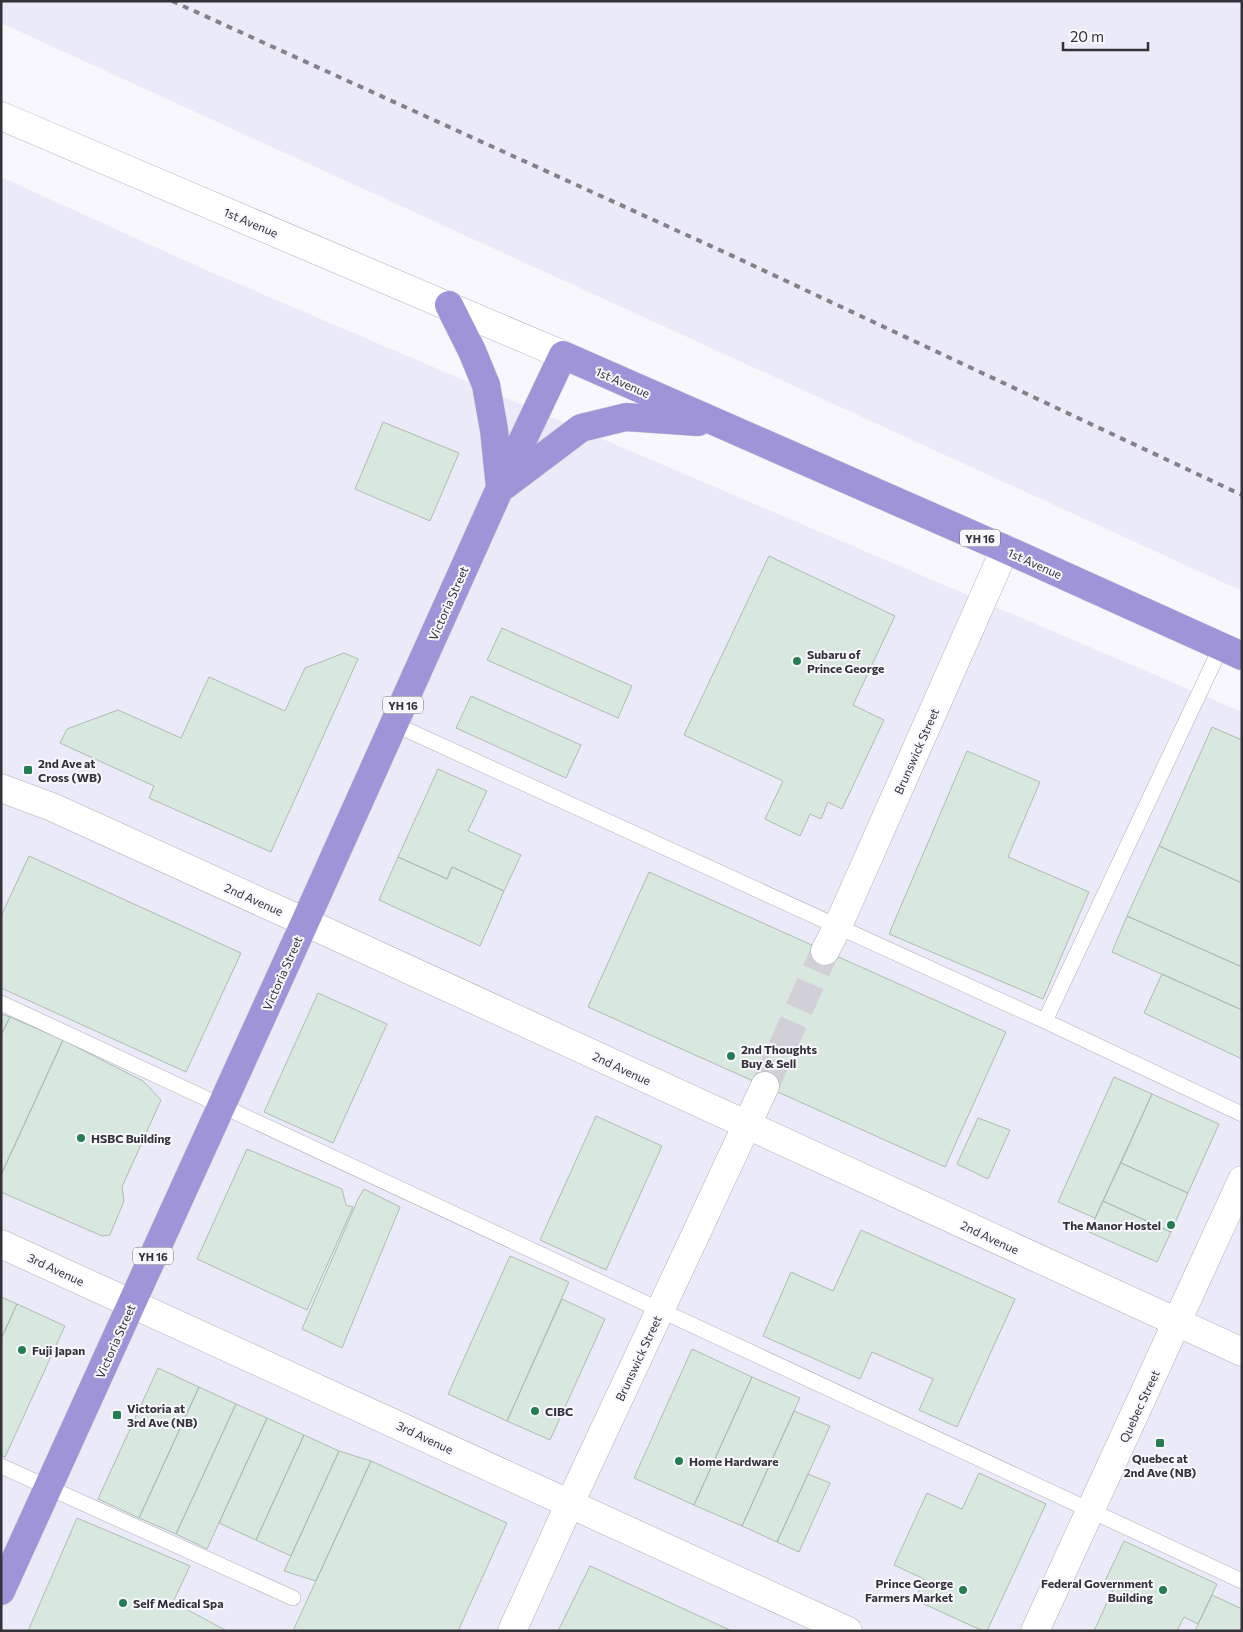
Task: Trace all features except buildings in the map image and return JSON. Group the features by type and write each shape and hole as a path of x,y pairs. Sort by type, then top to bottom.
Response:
{"highway":[{"path":"449,305 472,351 486,385 494,430 500,488"},
{"name":"1st Avenue","path":"564,355 1231,651"},
{"name":"Victoria Street","path":"1,1590 306,922 500,488 564,355"},
{"path":"500,488 582,428 626,417 717,423"}],"street":[{"name":"1st Avenue","path":"1,116 564,355"},
{"name":"Brunswick Street","path":"825,951 838,926 1005,550"},
{"name":"2nd Avenue","path":"1,788 52,807 306,922 1242,1352"},
{"name":"Brunswick Street","path":"512,1631 765,1086"},
{"name":"Quebec Street","path":"1035,1631 1242,1180"},
{"name":"3rd Avenue","path":"1,1244 848,1631"}],"lane":[{"path":"1046,1021 1231,651"},
{"path":"394,724 1046,1021 1242,1114"},
{"path":"1,1004 1242,1581"},
{"path":"1,1466 293,1598"}],"shaded area":[{"path":"1,1 1242,1 1242,591 1,23"},
{"path":"1,177 199,267 1242,712 1242,1631 1,1631"}],"tunnel":[{"path":"765,1086 825,951"}],"railway":[{"path":"172,1 735,257 1242,495"}],"place":[{"name":"Subaru of Prince George","path":"797,661"},
{"name":"2nd Ave at Cross (WB)","path":"28,770"},
{"name":"2nd Thoughts Buy & Sell","path":"731,1056"},
{"name":"HSBC Building","path":"81,1138"},
{"name":"The Manor Hostel","path":"1171,1225"},
{"name":"Fuji Japan","path":"22,1350"},
{"name":"CIBC","path":"535,1411"},
{"name":"Victoria at 3rd Ave (NB)","path":"117,1415"},
{"name":"Quebec at 2nd Ave (NB)","path":"1160,1443"},
{"name":"Home Hardware","path":"679,1461"},
{"name":"Prince George Farmers Market","path":"963,1590"},
{"name":"Federal Government Building","path":"1163,1590"},
{"name":"Self Medical Spa","path":"123,1603"}]}
